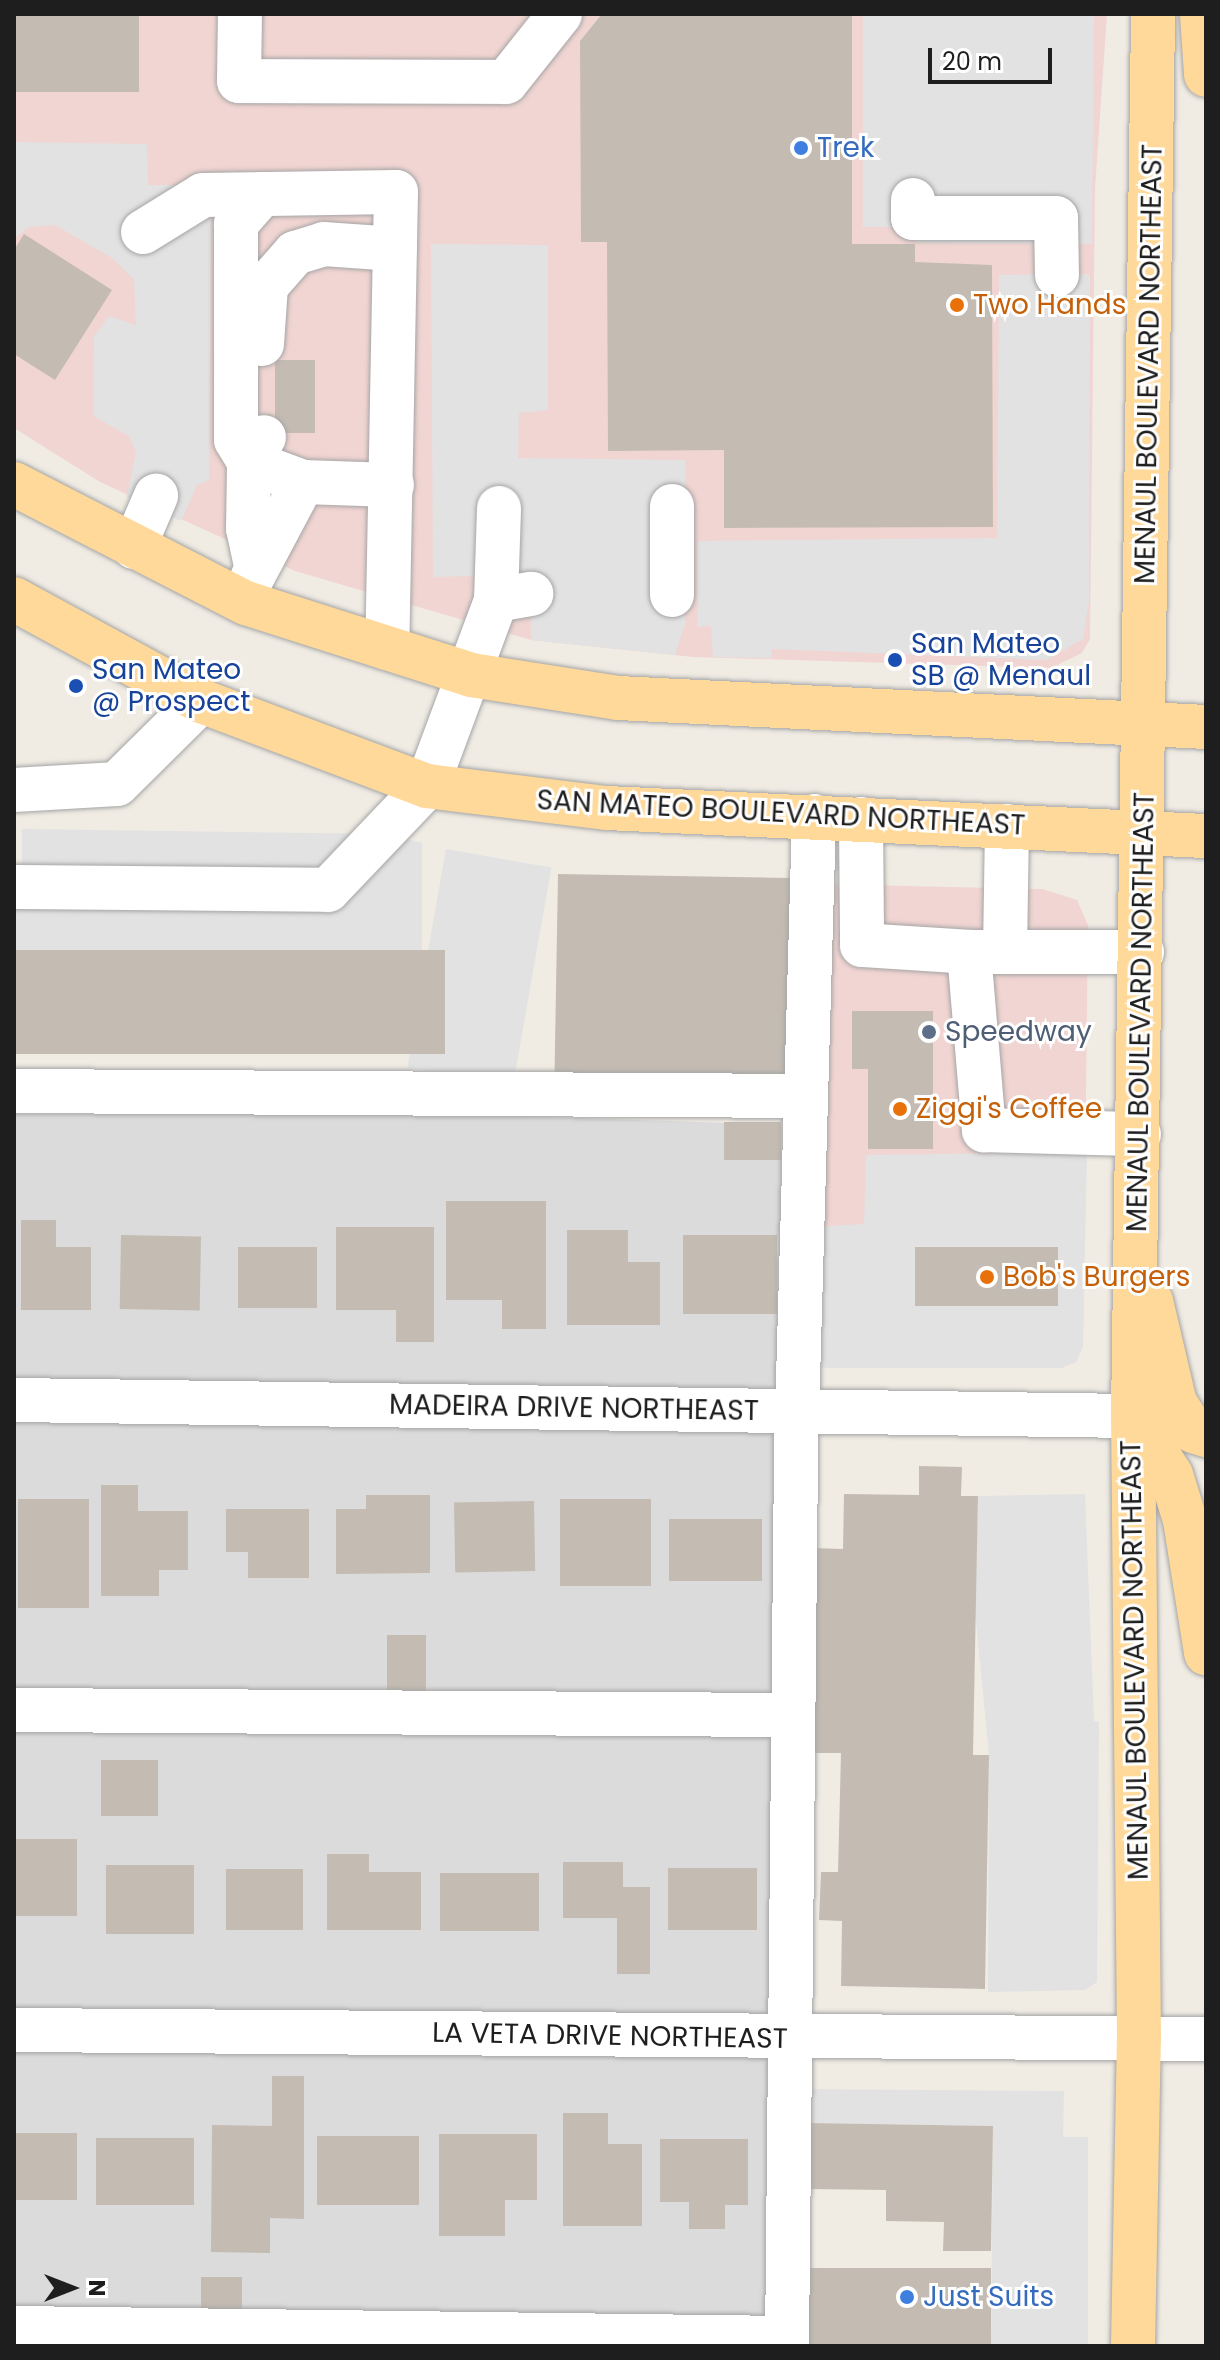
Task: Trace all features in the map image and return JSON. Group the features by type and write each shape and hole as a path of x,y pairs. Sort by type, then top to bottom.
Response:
{"main road":[{"name":"MENAUL BOULEVARD NORTHEAST","path":"1133,2346 1139,2037 1133,1416 1144,832 1153,14"},
{"path":"1202,14 1206,75"},
{"path":"14,484 246,603 471,675 618,698 1206,727"},
{"name":"SAN MATEO BOULEVARD NORTHEAST","path":"14,599 201,701 427,786 607,808 1206,836"},
{"path":"1137,1241 1175,1403 1193,1431 1206,1435"},
{"path":"1133,1416 1171,1475 1185,1520 1206,1653"}],"street":[{"path":"240,14 239,81 506,82 560,14"},
{"path":"143,232 203,195 396,192 376,248 392,485 387,648"},
{"path":"255,561 248,529 249,462 236,440 236,224 262,194"},
{"path":"913,200 913,218 1031,209 1056,218 1057,275"},
{"path":"249,462 264,440 266,286 295,253 324,244 376,248"},
{"path":"249,462 303,482 392,485"},
{"path":"246,603 255,561 303,482"},
{"path":"134,547 156,496"},
{"path":"672,506 672,595"},
{"path":"14,887 328,890 427,786 471,675 513,597 499,508"},
{"path":"14,790 117,784 201,701"},
{"path":"14,2328 787,2342 796,1411 814,816"},
{"path":"861,819 862,945 987,952 1142,952"},
{"path":"1007,826 987,952 984,1130 1139,1134"},
{"path":"14,1091 805,1096"},
{"name":"MADEIRA DRIVE NORTHEAST","path":"14,1400 1133,1416"},
{"path":"14,1710 793,1715"},
{"name":"LA VETA DRIVE NORTHEAST","path":"14,2030 788,2039 1206,2039"}],"shaded area":[{"path":"14,14 1107,14 1095,188 1090,639 1082,653 1051,668 693,657 531,640 295,571 100,482 14,428"},
{"path":"863,14 1094,14 1092,244 917,243 917,227 863,227"},
{"path":"14,142 147,144 148,185 175,185 211,207 209,480 197,485 181,521 127,497 136,451 129,436 93,416 94,336 109,316 136,325 134,279 112,258 55,225 29,227 14,238"},
{"path":"431,244 548,245 548,410 519,413 518,458 685,460 685,624 675,655 531,640 530,594 469,576 433,577"},
{"path":"1090,274 1089,601 1083,639 1047,660 772,649 771,658 713,657 711,626 697,627 698,541 997,538 999,275"},
{"path":"22,829 385,834 422,843 422,953 14,950 14,868 22,862"},
{"path":"446,849 551,868 513,1086 407,1068"},
{"path":"817,884 1043,889 1077,900 1088,925 1083,1346 1076,1362 1061,1368 814,1368"},
{"path":"14,1114 466,1114 787,1125 770,2346 14,2346"},
{"path":"1087,1152 1083,1346 1076,1362 1061,1368 814,1368 814,1227 864,1224 866,1155"},
{"path":"1085,1494 1094,1721 1099,1722 1097,1982 1085,1990 988,1992 989,1755 975,1612 978,1496"},
{"path":"800,2089 1064,2091 1063,2137 1088,2137 1088,2346 991,2346 993,2126 809,2123"}],"building":[{"path":"14,14 139,14 139,92 14,92"},
{"path":"602,14 852,14 852,244 915,244 915,262 992,265 993,527 724,528 724,450 608,451 607,242 581,242 580,41"},
{"path":"24,234 112,290 55,380 14,354 14,250"},
{"path":"275,360 315,360 315,433 275,433"},
{"path":"558,874 790,878 786,1089 554,1085"},
{"path":"14,950 445,950 445,1054 14,1054"},
{"name":"Ziggi's Coffee","path":"852,1011 933,1011 933,1149 868,1149 868,1069 852,1069"},
{"path":"724,1122 781,1122 781,1160 724,1160"},
{"path":"446,1201 546,1201 546,1329 502,1329 502,1300 446,1300"},
{"path":"21,1220 56,1220 56,1247 91,1247 91,1310 21,1310"},
{"path":"336,1227 434,1227 434,1342 396,1342 396,1310 336,1310"},
{"path":"567,1230 628,1230 628,1262 660,1262 660,1325 567,1325"},
{"path":"121,1235 201,1236 200,1310 120,1309"},
{"path":"683,1235 777,1235 777,1314 683,1314"},
{"path":"238,1247 317,1247 317,1308 238,1308"},
{"name":"Bob's Burgers","path":"915,1247 1058,1247 1058,1306 915,1306"},
{"path":"919,1466 962,1467 961,1496 978,1496 973,1755 989,1755 985,1989 841,1986 842,1921 819,1920 821,1872 838,1872 841,1753 809,1753 813,1548 843,1549 844,1494 919,1495"},
{"path":"101,1485 138,1485 138,1511 188,1511 188,1570 159,1570 159,1596 101,1596"},
{"path":"366,1495 430,1495 430,1573 336,1574 336,1509 366,1509"},
{"path":"18,1499 89,1499 89,1608 18,1608"},
{"path":"560,1499 651,1499 651,1586 560,1586"},
{"path":"534,1501 535,1571 455,1572 454,1502"},
{"path":"226,1509 309,1509 309,1578 248,1578 248,1552 226,1552"},
{"path":"669,1519 762,1519 762,1581 669,1581"},
{"path":"387,1635 426,1635 426,1704 387,1704"},
{"path":"101,1760 158,1760 158,1816 101,1816"},
{"path":"14,1839 77,1839 77,1916 14,1916"},
{"path":"327,1854 369,1854 369,1872 421,1872 421,1930 327,1930"},
{"path":"563,1862 623,1862 623,1887 650,1887 650,1974 617,1974 617,1918 563,1918"},
{"path":"106,1865 194,1865 194,1934 106,1934"},
{"path":"668,1868 757,1868 757,1930 668,1930"},
{"path":"226,1869 303,1869 303,1930 226,1930"},
{"path":"440,1873 539,1873 539,1931 440,1931"},
{"path":"272,2076 304,2076 304,2219 270,2218 270,2253 211,2252 212,2125 272,2126"},
{"path":"563,2113 608,2113 608,2144 642,2144 642,2226 563,2226"},
{"path":"809,2123 993,2126 991,2251 943,2251 944,2222 886,2221 886,2190 807,2189"},
{"path":"14,2133 77,2133 77,2200 14,2200"},
{"path":"439,2134 537,2134 537,2200 505,2200 505,2236 439,2236"},
{"path":"317,2136 419,2136 419,2205 317,2205"},
{"path":"96,2138 194,2138 194,2205 96,2205"},
{"path":"660,2139 748,2139 748,2205 725,2205 725,2229 689,2229 689,2202 660,2202"},
{"path":"798,2268 991,2268 991,2346 798,2346"},
{"path":"201,2277 242,2277 242,2317 201,2317"}],"place":[{"name":"Trek","path":"801,148"},
{"name":"Two Hands","path":"957,305"},
{"name":"San Mateo SB @ Menaul","path":"895,660"},
{"name":"San Mateo @ Prospect","path":"76,686"},
{"name":"Speedway","path":"929,1032"},
{"name":"Ziggi's Coffee","path":"900,1109"},
{"name":"Bob's Burgers","path":"987,1277"},
{"name":"Just Suits","path":"907,2297"}]}
